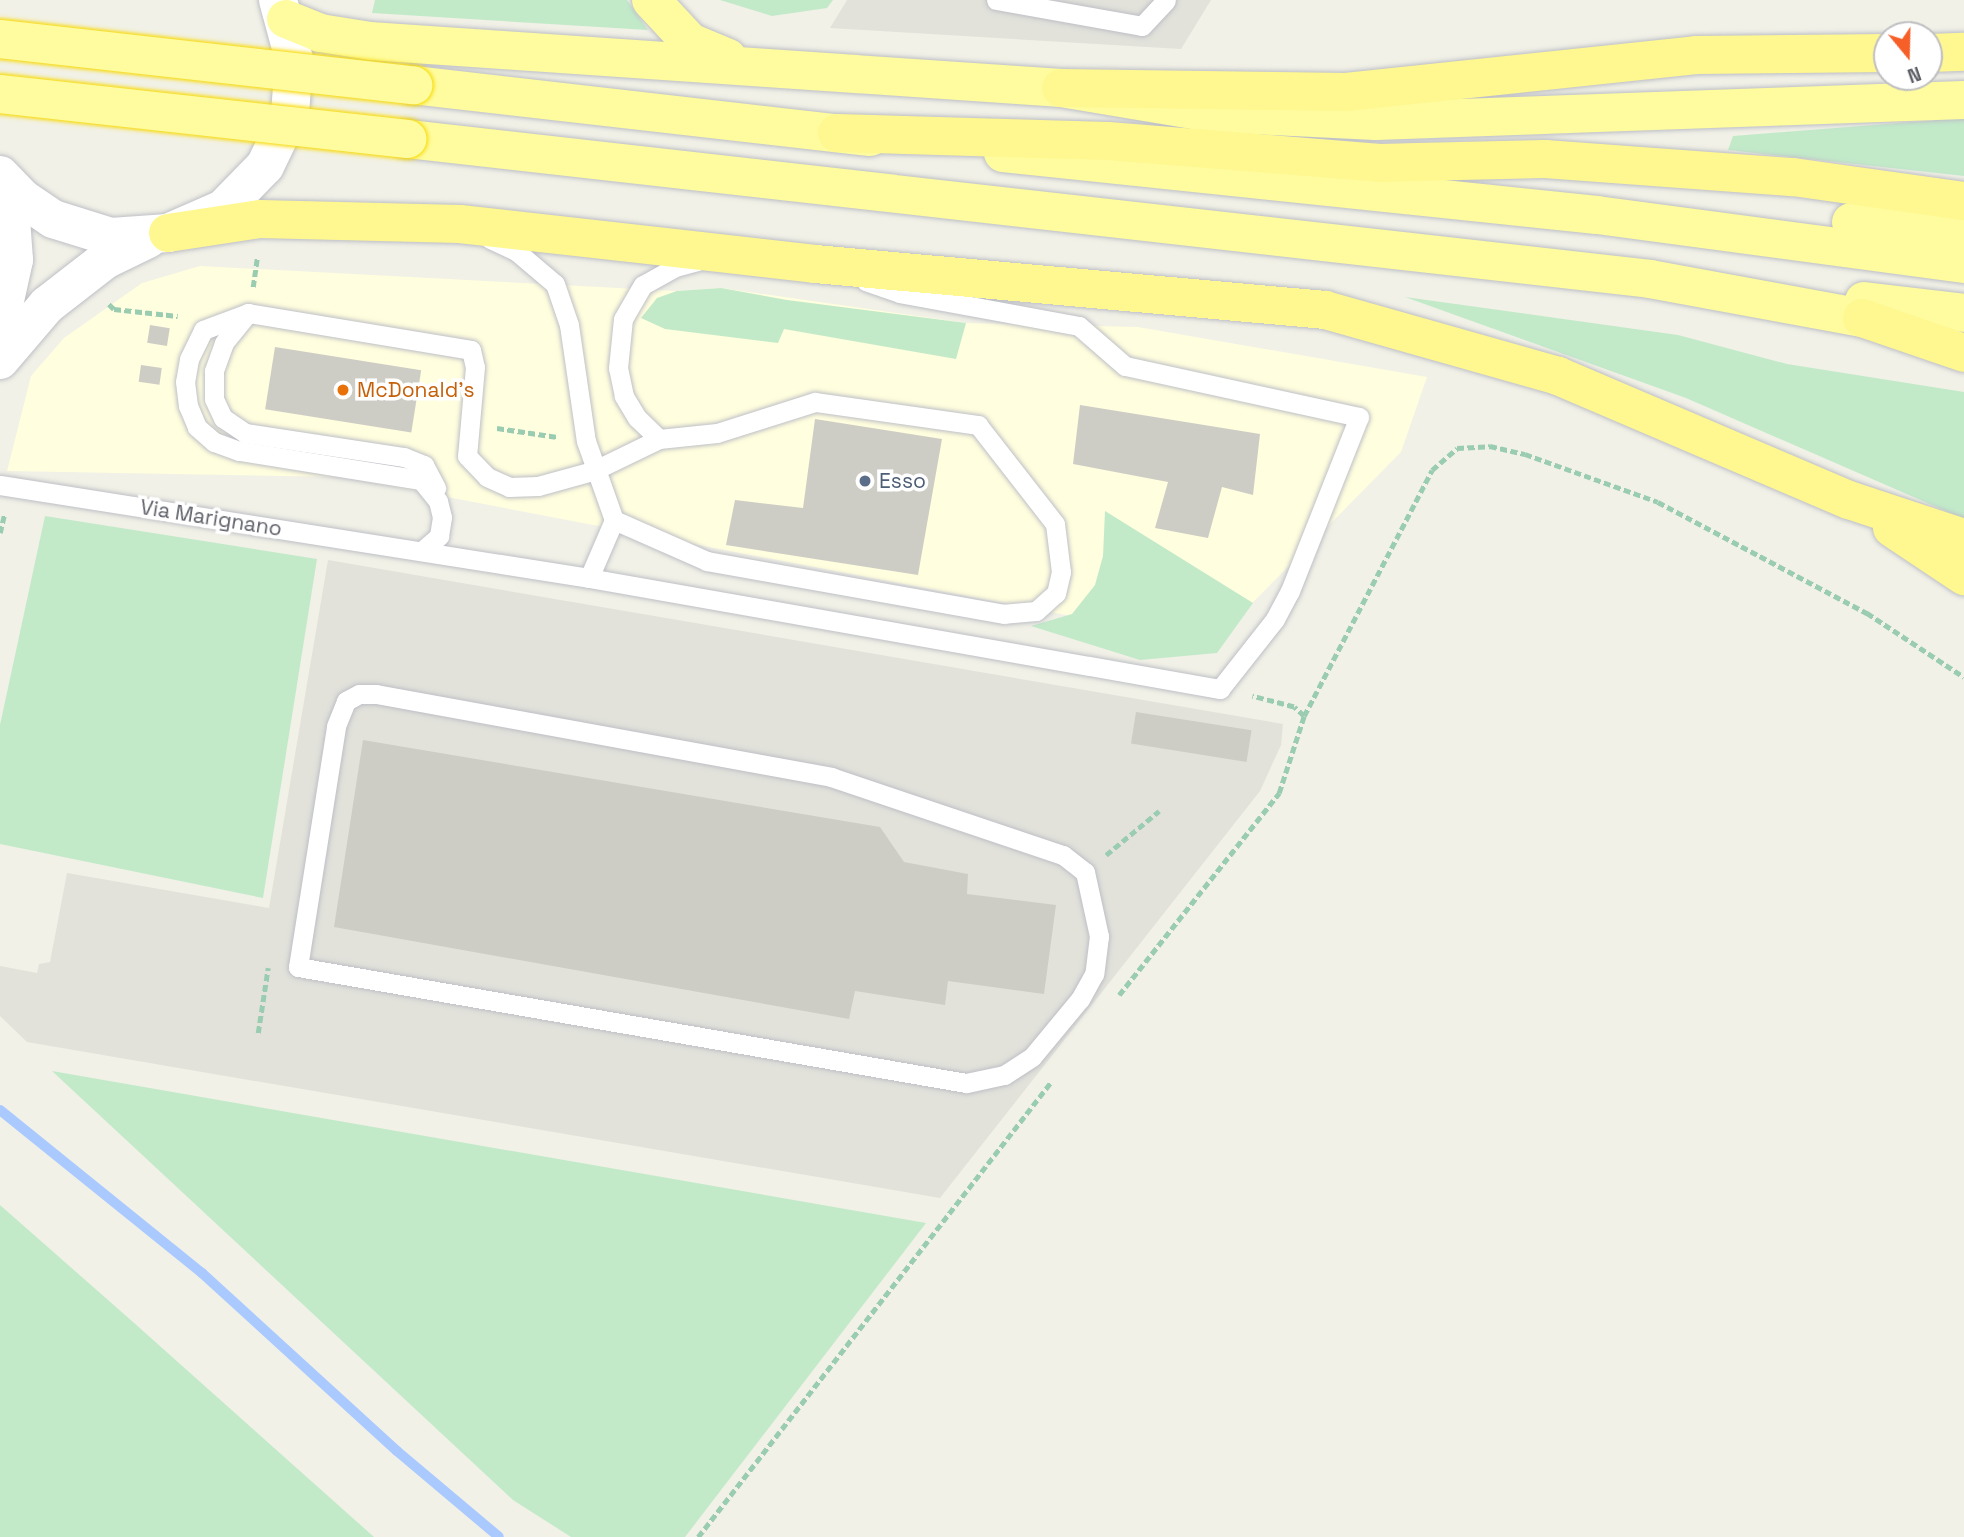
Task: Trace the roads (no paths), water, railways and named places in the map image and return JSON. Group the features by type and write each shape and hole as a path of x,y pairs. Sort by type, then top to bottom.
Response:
{"highway":[{"path":"651,0 690,42 767,69"},
{"path":"283,7 320,33 370,41 1061,88 1346,92 1696,55 1873,53"},
{"path":"0,39 1597,215 1964,264"},
{"path":"1943,53 1964,52"},
{"path":"1061,88 1211,113 1376,121 1964,100"},
{"path":"0,94 1964,313"},
{"path":"838,133 1108,141 1380,163 1545,159 1793,177 1964,201"},
{"path":"1597,215 1799,217 1964,234"},
{"path":"168,233 261,219 460,225 815,264 1325,310 1558,376 1849,500 1964,538"},
{"path":"1604,274 1964,336"},
{"path":"1862,318 1964,353"},
{"path":"1849,500 1964,576"}],"street":[{"path":"0,360 23,329 74,283 131,246 204,220 233,201 258,177 277,148 294,87 283,7"},
{"path":"0,175 37,209 76,229 124,238 168,233"},
{"path":"0,186 10,219 15,261 0,323"}],"lane":[{"path":"996,0 1142,26 1166,0"},
{"path":"438,501 421,480 239,451 214,442 197,427 188,406 189,359 203,330 248,313 471,350 475,367 467,456 487,477 509,486 538,486 593,471 659,439 717,433 815,402 978,425 1055,524 1061,547 1056,593 1036,611 1004,614 707,561 614,520 593,471 569,325 555,284 516,251 460,225"},
{"path":"659,439 637,418 624,396 618,368 623,318 643,285 675,267 727,253"},
{"name":"Via Marignano","path":"0,485 589,578 1220,690 1275,619 1290,591 1359,417 1125,366 1079,326 900,293 815,264"},
{"path":"248,313 224,343 214,371 214,400 223,418 245,433 404,457 424,465 436,484 439,536 422,551"},
{"path":"589,578 614,520"},
{"path":"359,694 376,694 831,777 1063,855 1085,872 1099,936 1091,981 1032,1057 1004,1075 975,1083 944,1082 298,967 336,726 346,701 359,694"}],"waterway":[{"path":"0,1110 202,1273 397,1451 499,1537"}],"place":[{"name":"McDonald's","path":"343,390"},
{"name":"Esso","path":"865,481"}]}
